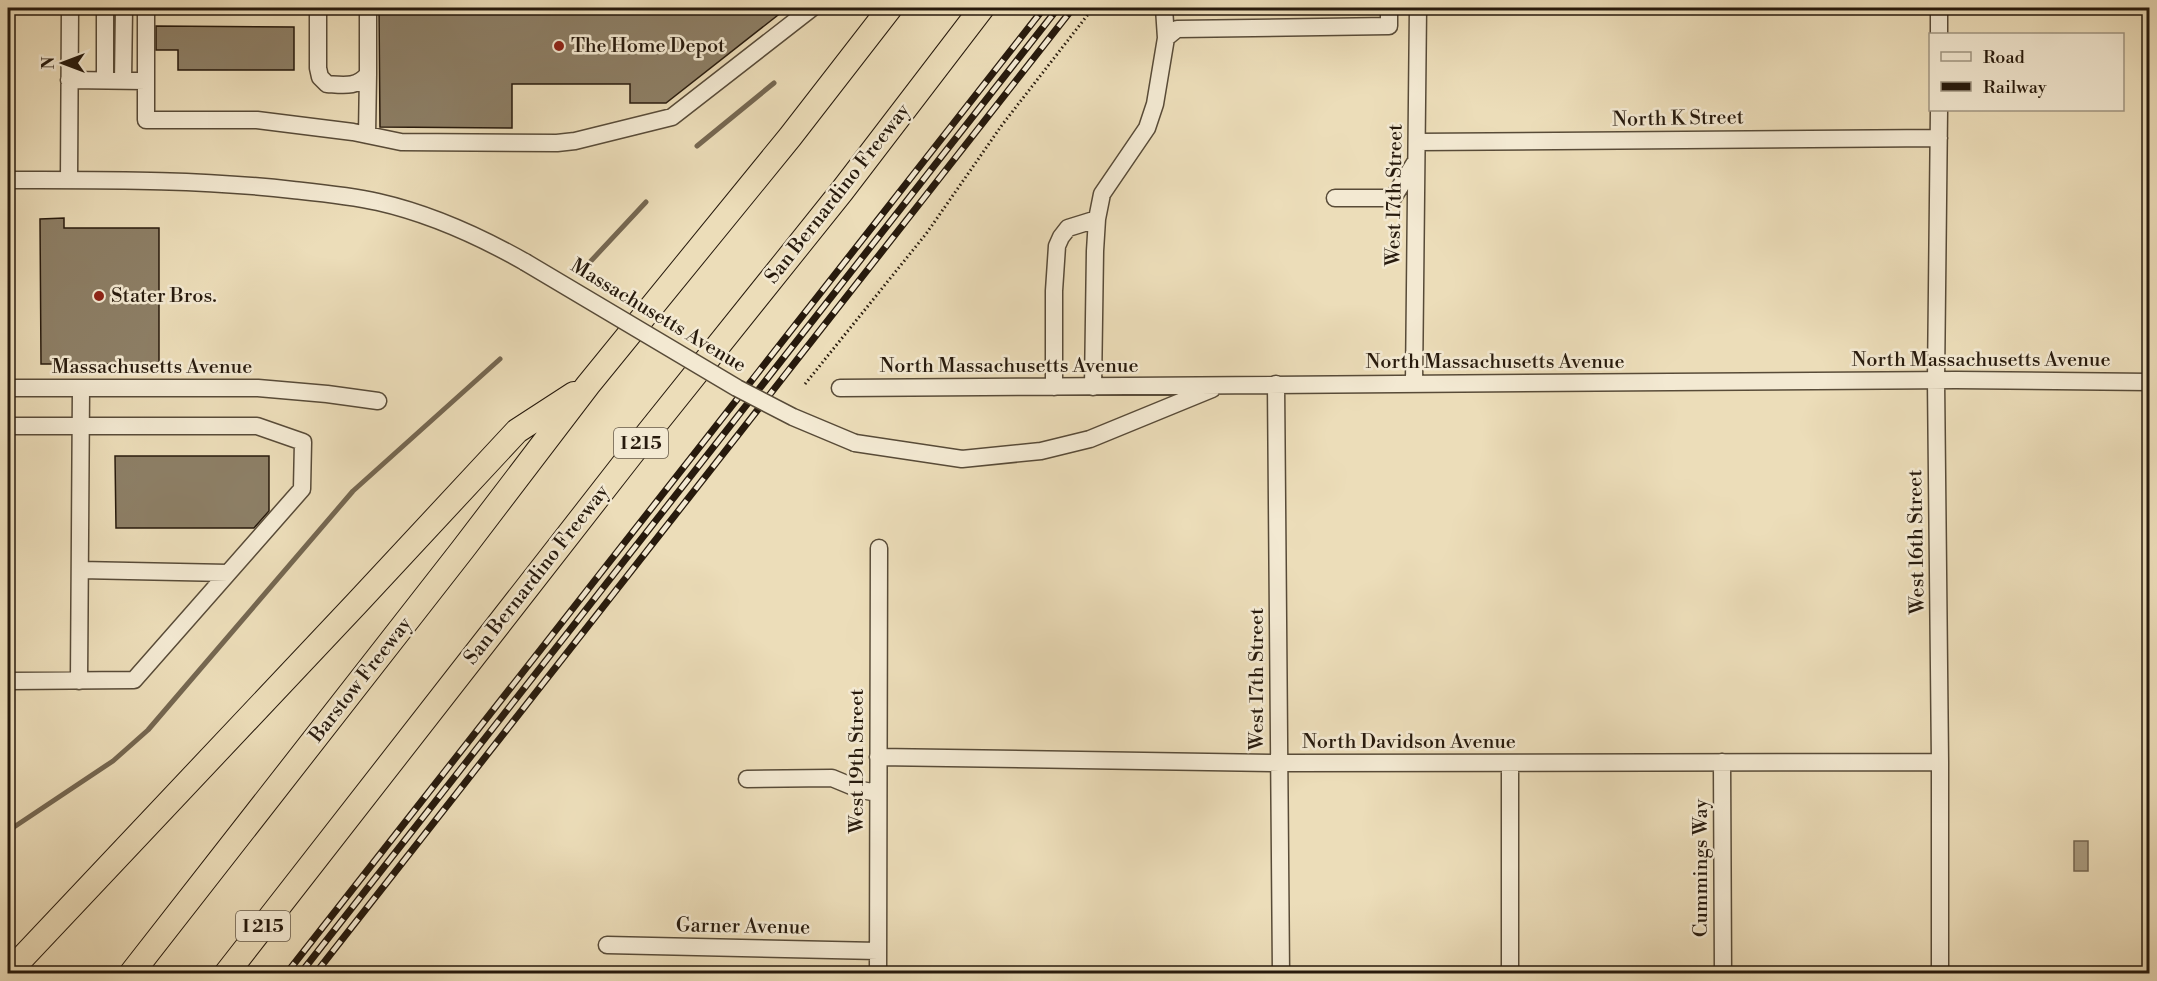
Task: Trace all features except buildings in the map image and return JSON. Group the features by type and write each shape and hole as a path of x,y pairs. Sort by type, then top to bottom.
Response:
{"highway":[{"path":"8,973 72,902 357,603 517,431 588,385 790,137 890,8"},
{"name":"San Bernardino Freeway","path":"226,974 633,452 842,191 982,8"},
{"name":"Barstow Freeway","path":"131,974 588,385"}],"street":[{"path":"69,180 70,8"},
{"path":"105,8 105,80"},
{"path":"123,81 124,8"},
{"path":"146,8 146,120 257,120 401,142 558,143 575,141 672,117 812,8"},
{"path":"318,8 320,77 327,84 353,85 363,80 368,74"},
{"path":"367,135 368,8"},
{"path":"1093,387 1097,219 1102,194 1147,128 1155,104 1166,38 1164,8"},
{"path":"1166,38 1177,30 1389,26 1389,8"},
{"name":"West 17th Street","path":"1414,383 1418,8"},
{"path":"1939,8 1939,33"},
{"path":"69,80 146,81"},
{"name":"West 16th Street","path":"1939,111 1936,381 1940,974"},
{"name":"North K Street","path":"1417,151 1939,138"},
{"path":"1335,198 1393,198 1417,151"},
{"name":"Massachusetts Avenue","path":"8,180 191,181 241,184 378,202 430,217 472,234 525,262 737,388 793,417 855,443 962,459 1041,452 1090,439 1219,386"},
{"path":"1054,387 1054,291 1057,246 1068,228 1097,219"},
{"name":"North Massachusetts Avenue","path":"840,388 1414,383 2150,382"},
{"name":"West 17th Street","path":"1276,384 1281,974"},
{"name":"Massachusetts Avenue","path":"8,388 258,388 327,394 378,402"},
{"path":"79,681 81,388"},
{"path":"8,426 256,426 303,442 302,489 134,681 8,681"},
{"name":"West 19th Street","path":"878,974 879,548"},
{"path":"80,570 228,573"},
{"name":"North Davidson Avenue","path":"878,757 1279,763 1940,762"},
{"name":"Cummings Way","path":"1722,762 1723,974"},
{"path":"1510,763 1510,974"},
{"path":"747,779 832,778 861,790 878,793"},
{"name":"Garner Avenue","path":"607,945 878,951"}],"path":[{"path":"805,384 926,234 1002,125 1093,8"}],"shaded area":[{"path":"2074,841 2088,841 2088,871 2074,871"}],"waterway":[{"path":"697,146 774,83"},
{"path":"590,262 646,202"},
{"path":"8,831 113,761 148,730 353,491 500,359"}],"railway":[{"path":"286,974 1044,8"},
{"path":"300,974 1058,8"},
{"path":"315,974 1073,8"}],"place":[{"name":"The Home Depot","path":"559,46"},
{"name":"Stater Bros.","path":"99,296"}]}
